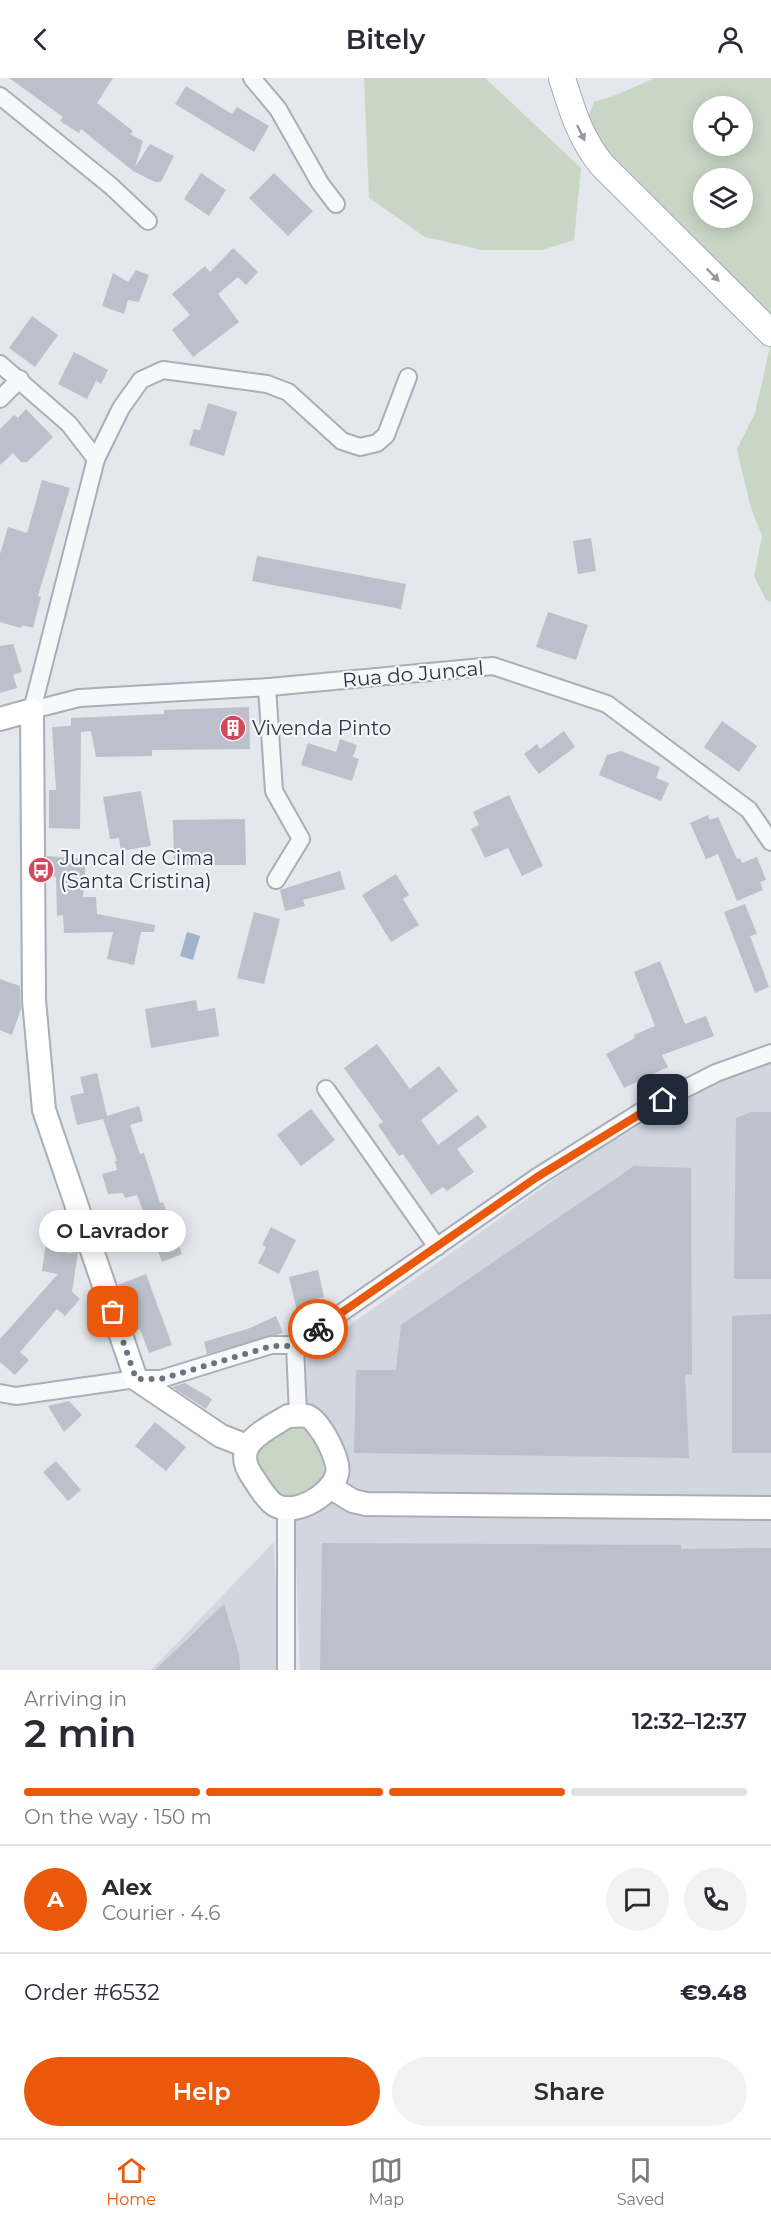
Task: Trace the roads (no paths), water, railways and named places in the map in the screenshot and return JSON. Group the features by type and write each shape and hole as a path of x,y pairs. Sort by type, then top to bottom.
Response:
{"main road":[{"path":"562,78 576,125 587,146 602,165 771,333"}],"street":[{"path":"252,78 278,109 320,183 336,204"},
{"path":"0,96 111,186 148,221"},
{"path":"0,364 20,378 69,424 96,459"},
{"path":"247,1446 221,1436 136,1379 44,1110 34,1000 32,710 96,459 121,408 141,380 163,370 267,384 288,392 342,441 360,447 377,443 386,435 408,377"},
{"path":"0,399 20,378"},
{"name":"Rua do Juncal","path":"0,719 79,698 267,687 493,666 607,704 748,810 771,842"},
{"path":"267,687 274,791 301,839 276,880"},
{"path":"0,1393 16,1396 136,1379 161,1379 272,1346 295,1346 537,1177 645,1109 716,1072 771,1053"},
{"path":"326,1089 437,1247"},
{"path":"295,1346 298,1415"},
{"path":"298,1415 308,1417 318,1424 339,1463 337,1477 330,1487 299,1509 286,1510 269,1501 245,1467 247,1446 254,1437 271,1426 288,1416 298,1415"},
{"path":"330,1487 353,1501 366,1504 771,1508"},
{"path":"286,1510 286,1670"}],"water":[{"path":"187,932 200,936 193,960 180,956"}],"place":[{"name":"Vivenda Pinto","path":"233,728"},
{"name":"Juncal de Cima (Santa Cristina)","path":"41,870"},
{"name":"O Lavrador","path":"113,1312"}]}
